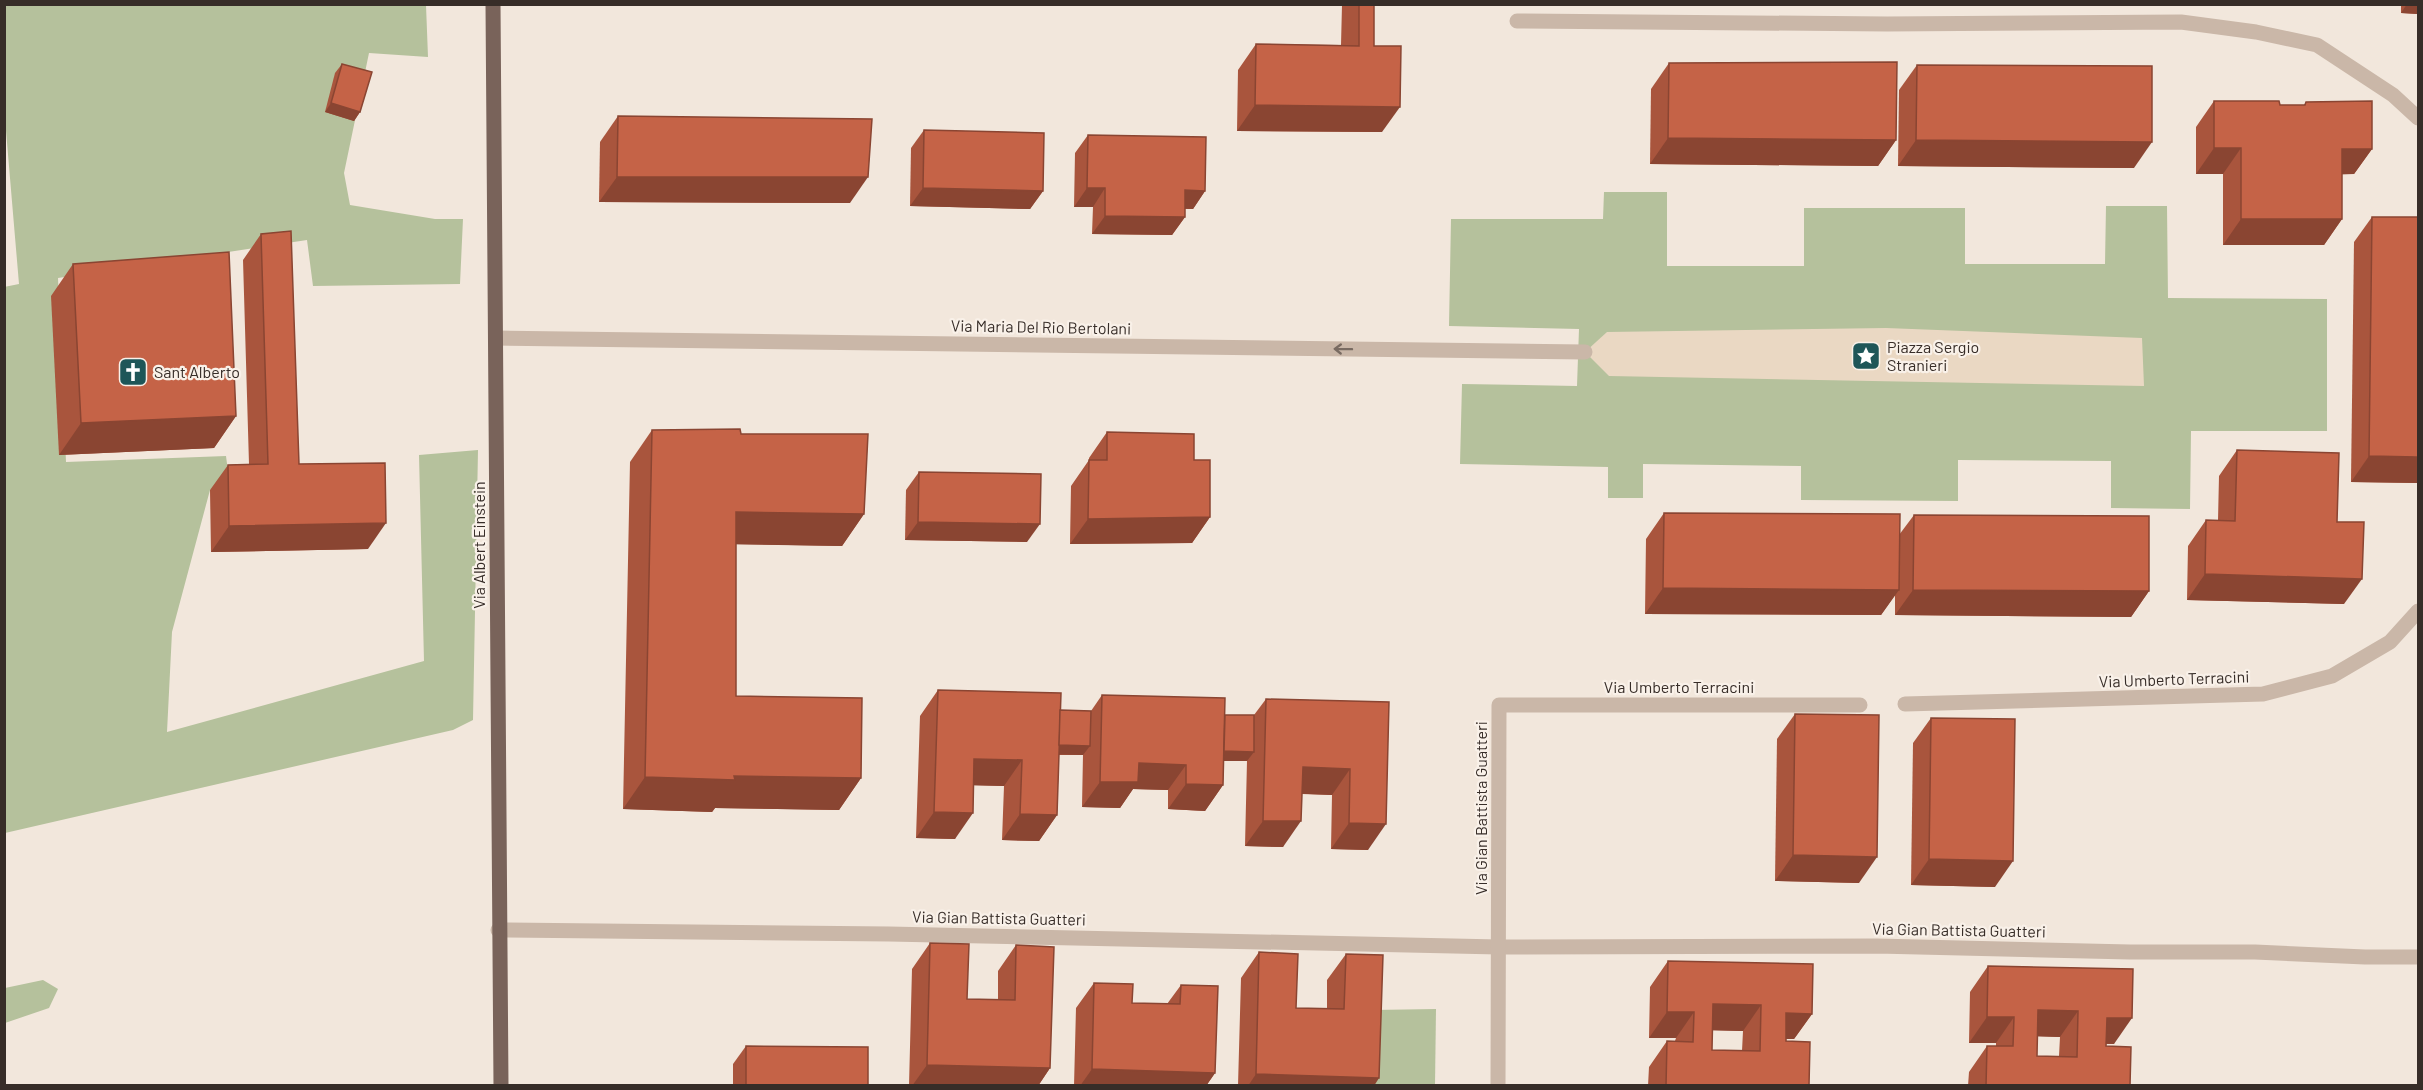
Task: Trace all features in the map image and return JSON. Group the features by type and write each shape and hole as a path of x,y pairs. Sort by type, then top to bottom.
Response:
{"main road":[{"name":"Via Albert Einstein","path":"493,4 498,930 501,1086"}],"street":[{"path":"1517,21 1887,24 2181,22 2256,32 2317,45 2392,95 2418,118"},
{"name":"Via Maria Del Rio Bertolani","path":"496,338 1585,352"},
{"name":"Via Umberto Terracini","path":"1905,704 2263,694 2332,676 2390,642 2418,611"},
{"name":"Via Gian Battista Guatteri","path":"1499,705 1499,947"},
{"name":"Via Umberto Terracini","path":"1499,705 1860,705"},
{"name":"Via Gian Battista Guatteri","path":"498,930 889,934 1499,947 1899,947 2255,952 2418,957"},
{"path":"1498,1086 1499,947"}],"green space":[{"path":"4,5 426,5 428,57 369,53 344,173 350,205 435,219 463,219 460,284 313,286 307,240 58,278 66,462 226,456 229,479 210,490 172,632 167,732 424,661 419,455 478,450 473,720 453,730 5,833 4,287 19,284 5,119"},
{"path":"1604,192 1667,192 1667,266 1804,266 1804,208 1965,208 1965,264 2105,264 2106,206 2167,206 2168,298 2327,299 2327,431 2191,431 2190,509 2111,508 2111,461 1958,460 1958,501 1801,500 1801,466 1643,464 1643,498 1608,498 1608,467 1460,464 1462,384 1577,386 1579,329 1449,326 1451,219 1603,219"},
{"path":"43,980 58,989 49,1008 5,1023 5,988"},
{"path":"1436,1009 1435,1085 1371,1086 1373,1010"}],"shaded area":[{"name":"Piazza Sergio Stranieri","path":"1886,328 2142,338 2144,386 1609,376 1585,352 1607,332"}],"building":[{"path":"1359,4 1374,4 1374,46 1401,46 1400,107 1255,105 1256,44 1359,46"},
{"path":"1897,62 1896,140 1668,138 1669,63"},
{"path":"342,64 372,72 360,112 331,103"},
{"path":"1917,65 2152,66 2152,142 1916,140"},
{"path":"2214,101 2279,101 2280,105 2305,105 2306,102 2372,101 2372,149 2342,149 2342,219 2241,219 2241,148 2214,148"},
{"path":"618,116 872,119 868,177 617,177"},
{"path":"924,130 1044,133 1043,191 923,188"},
{"path":"1088,135 1206,137 1205,191 1185,190 1185,217 1105,216 1105,188 1087,188"},
{"path":"2372,217 2418,217 2418,457 2369,456"},
{"path":"291,231 299,464 385,463 386,523 229,526 228,465 268,464 261,234"},
{"name":"Sant Alberto","path":"229,252 236,416 81,423 73,264"},
{"path":"740,429 741,434 868,434 864,514 736,512 736,696 862,698 861,778 734,776 735,780 645,777 652,430"},
{"path":"1107,432 1194,434 1194,460 1210,460 1210,517 1088,519 1089,460 1107,460"},
{"path":"2237,450 2339,453 2337,522 2364,522 2362,579 2205,574 2206,520 2235,521"},
{"path":"919,472 1041,474 1040,524 918,522"},
{"path":"1664,513 1900,514 1899,590 1663,588"},
{"path":"1914,515 2149,516 2149,591 1913,590"},
{"path":"938,690 1061,693 1057,815 1020,814 1022,760 974,759 973,813 934,812"},
{"path":"1102,695 1225,698 1223,785 1186,784 1186,765 1139,763 1138,782 1100,782"},
{"path":"1266,699 1389,702 1386,824 1349,823 1350,769 1303,767 1301,821 1263,821"},
{"path":"1060,710 1091,711 1090,746 1059,745"},
{"path":"1795,714 1879,715 1877,857 1793,855"},
{"path":"1225,715 1254,715 1254,752 1224,751"},
{"path":"1931,718 2015,719 2013,861 1929,859"},
{"path":"930,943 969,944 967,999 1015,1000 1016,945 1054,947 1050,1068 927,1065"},
{"path":"1259,952 1298,954 1296,1008 1344,1009 1346,954 1383,955 1379,1078 1256,1074"},
{"path":"1668,961 1813,964 1812,1014 1786,1013 1786,1041 1810,1042 1809,1086 1666,1086 1667,1041 1693,1042 1694,1012 1667,1012","holes":["1713,1004 1761,1005 1760,1051 1712,1050"]},
{"path":"1988,966 2133,969 2132,1018 2107,1018 2106,1046 2131,1047 2130,1086 1986,1086 1987,1046 2013,1046 2014,1017 1987,1017","holes":["2038,1010 2078,1011 2077,1057 2037,1056"]},
{"path":"1094,983 1133,984 1132,1003 1180,1004 1181,985 1218,986 1215,1073 1092,1069"},
{"path":"746,1046 868,1047 868,1086 746,1086"}],"place":[{"name":"Piazza Sergio Stranieri","path":"1866,356"},
{"name":"Sant Alberto","path":"133,372"}]}
